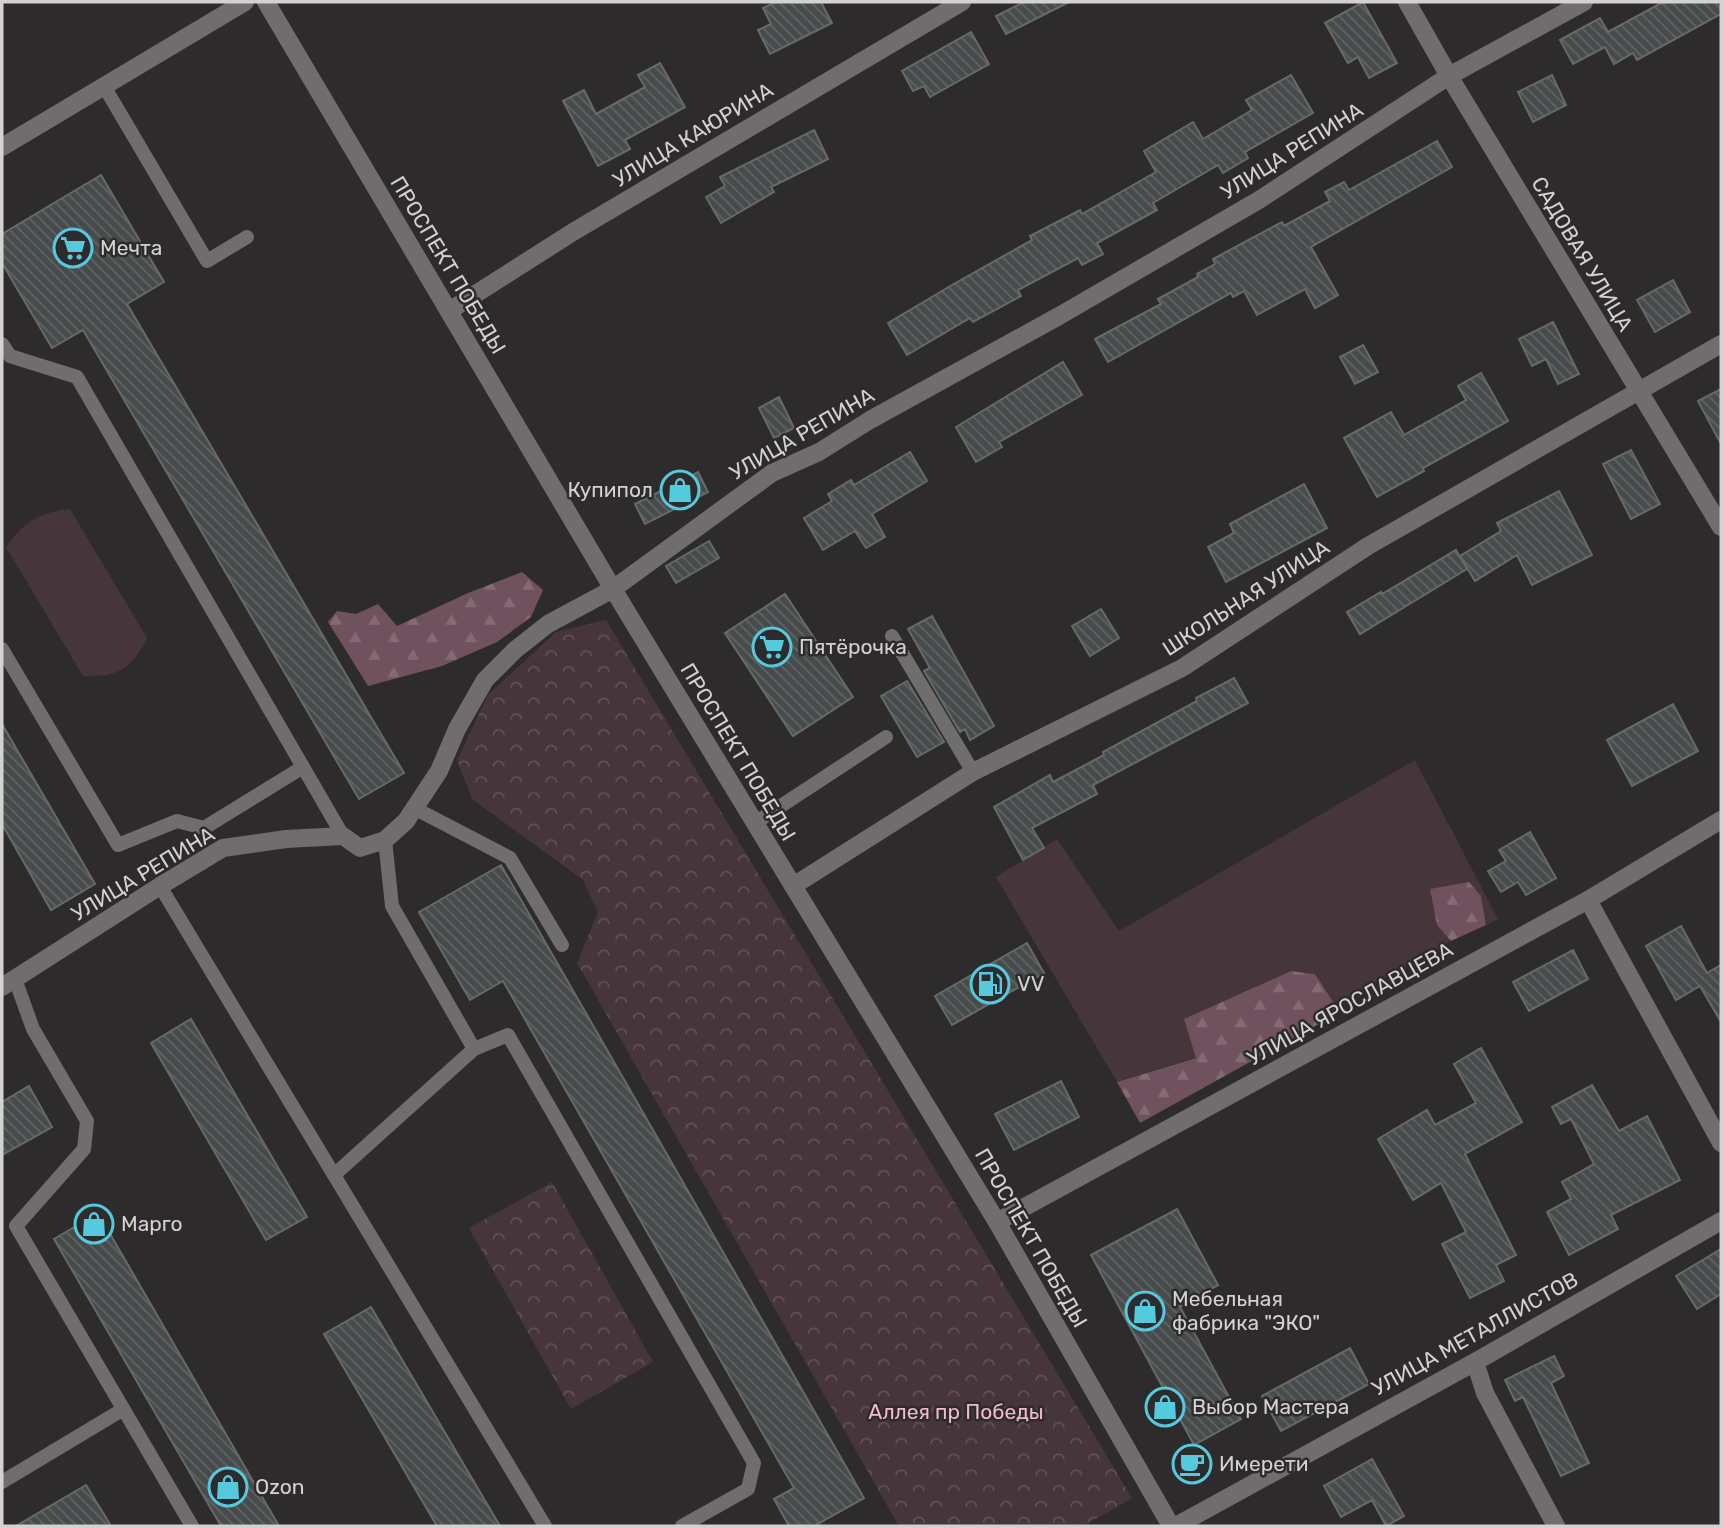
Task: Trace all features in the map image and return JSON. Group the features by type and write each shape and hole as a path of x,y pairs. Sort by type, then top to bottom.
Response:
{"street":[{"path":"2,147 245,2"},
{"name":"ПРОСПЕКТ ПОБЕДЫ","path":"266,2 613,589 997,1222 1171,1526"},
{"name":"УЛИЦА КАЮРИНА","path":"449,311 573,232 962,2"},
{"name":"САДОВАЯ УЛИЦА","path":"1407,2 1721,527"},
{"name":"УЛИЦА РЕПИНА","path":"8,983 223,848 286,839 343,836 360,848 385,840 406,821 439,771 457,729 485,680 515,650 548,624 613,589 772,473 819,452 870,420 1059,316 1259,200 1449,76 1584,2"},
{"name":"ШКОЛЬНАЯ УЛИЦА","path":"793,886 973,772 1182,668 1368,546 1721,344"},
{"name":"УЛИЦА ЯРОСЛАВЦЕВА","path":"997,1222 1588,900 1721,820"},
{"path":"1588,900 1721,1143"},
{"name":"УЛИЦА МЕТАЛЛИСТОВ","path":"1176,1526 1475,1362 1721,1221"},
{"path":"1475,1362 1485,1393 1556,1526"}],"lane":[{"path":"104,86 207,261 247,237"},
{"path":"2,344 6,359 77,377 343,836"},
{"path":"892,636 973,772"},
{"path":"2,649 118,845 177,821 204,828 303,767"},
{"path":"755,823 887,737"},
{"path":"414,808 510,858 562,946"},
{"path":"385,840 392,906 474,1049"},
{"path":"160,886 545,1526"},
{"path":"8,983 87,1121 84,1149 16,1226 192,1526"},
{"path":"334,1175 474,1049 508,1034 754,1463 748,1489 682,1526"},
{"path":"2,1482 122,1410"}],"green space":[{"path":"70,509 147,638 136,657 114,673 83,676 6,547 19,531 33,520"},
{"path":"522,572 543,590 531,617 497,642 442,666 368,686 328,622 337,611 356,614 378,604 397,626 468,593"},
{"name":"Аллея пр Победы","path":"606,620 1132,1498 1084,1526 899,1526 577,963 598,912 583,880 472,799 457,760 488,695 556,632"},
{"path":"1415,760 1498,919 1486,925 1481,896 1430,889 1437,924 1451,941 1336,1005 1315,974 1291,971 1184,1019 1197,1057 1117,1082 996,877 1057,839 1119,931"},
{"path":"1469,882 1481,896 1486,925 1451,941 1437,925 1430,889"},
{"path":"1291,971 1315,974 1340,1012 1140,1123 1117,1082 1196,1058 1184,1019"},
{"path":"552,1182 653,1362 571,1409 469,1228"}],"building":[{"path":"776,2 821,2 832,23 770,54 758,30 771,24 763,8"},
{"path":"1024,2 1069,2 1006,34 996,16"},
{"path":"1363,2 1397,63 1369,78 1358,57 1348,63 1325,23"},
{"path":"1663,2 1721,2 1721,14 1637,60 1633,53 1614,64 1605,47 1573,64 1560,40 1600,18 1608,32"},
{"path":"971,32 989,64 930,97 924,86 913,91 902,71"},
{"path":"660,63 685,107 625,140 630,149 598,166 563,101 584,90 596,114 645,87 638,75"},
{"path":"1291,75 1313,113 1245,152 1248,158 1223,173 1218,165 1153,203 1157,210 1097,243 1103,254 1082,265 1078,258 1018,290 1021,296 973,322 970,318 907,355 888,323 1032,240 1030,236 1080,210 1082,214 1156,172 1144,151 1193,122 1203,139 1252,110 1246,100"},
{"path":"1552,75 1566,105 1533,122 1518,92"},
{"path":"814,130 828,159 771,187 774,192 721,223 706,197 725,186 720,177"},
{"path":"1437,141 1452,167 1311,247 1338,295 1315,308 1305,289 1257,315 1244,291 1233,297 1231,293 1108,362 1095,339 1161,304 1158,299 1198,277 1197,274 1215,264 1213,259 1282,222 1284,226 1330,201 1325,192 1344,182 1349,190"},
{"path":"101,175 164,282 127,304 404,773 359,799 83,330 52,348 2,263 2,234"},
{"path":"1673,280 1690,312 1655,332 1637,300"},
{"path":"1553,322 1579,374 1558,384 1546,359 1532,366 1519,339"},
{"path":"1363,345 1378,372 1355,384 1340,357"},
{"path":"1063,362 1082,395 999,442 1002,447 976,462 956,427"},
{"path":"1481,373 1508,421 1377,497 1344,438 1391,412 1404,435 1466,400 1458,386"},
{"path":"1721,389 1721,444 1698,401"},
{"path":"779,397 794,428 774,438 759,408"},
{"path":"1631,450 1660,504 1631,519 1603,464"},
{"path":"910,452 927,481 872,514 885,537 866,548 855,531 823,550 804,518 832,501 828,494 851,480 854,485"},
{"path":"698,472 708,492 645,524 635,504"},
{"path":"1304,484 1327,528 1226,582 1208,547 1234,533 1230,524"},
{"path":"1559,491 1592,555 1532,585 1517,555 1475,581 1460,556 1501,531 1497,523"},
{"path":"709,541 719,558 676,583 666,566"},
{"path":"1456,550 1467,569 1360,634 1347,612"},
{"path":"785,594 853,697 793,736 725,633"},
{"path":"1101,609 1119,638 1090,656 1072,626"},
{"path":"932,616 994,726 970,740 965,729 960,732 924,671 930,668 908,629"},
{"path":"1234,678 1248,703 1093,785 1097,794 1032,828 1044,848 1023,860 994,807 1050,775 1053,782 1104,755 1103,752"},
{"path":"907,681 944,742 917,757 881,696"},
{"path":"1673,704 1698,751 1632,786 1607,740"},
{"path":"2,724 95,884 51,910 2,824"},
{"path":"1530,832 1556,878 1526,895 1518,882 1501,892 1488,871 1506,861 1499,850"},
{"path":"501,865 864,1498 814,1526 789,1526 774,1499 794,1488 503,981 470,1000 419,912"},
{"path":"1681,926 1707,973 1721,965 1721,1022 1700,986 1676,1000 1646,946"},
{"name":"VV","path":"1027,943 1044,973 952,1025 935,996"},
{"path":"1573,950 1588,979 1529,1011 1513,982"},
{"path":"191,1019 307,1217 266,1240 151,1043"},
{"path":"1481,1048 1522,1122 1465,1154 1516,1255 1496,1265 1504,1281 1470,1298 1442,1244 1466,1232 1441,1183 1413,1200 1378,1139 1427,1110 1435,1125 1476,1103 1454,1064"},
{"path":"1061,1081 1079,1117 1014,1150 995,1114"},
{"path":"1592,1085 1619,1131 1647,1116 1680,1180 1611,1215 1618,1229 1569,1255 1547,1212 1571,1199 1562,1182 1594,1164 1571,1119 1561,1124 1552,1107"},
{"path":"29,1086 52,1127 2,1155 2,1102"},
{"path":"1177,1209 1218,1285 1180,1307 1241,1419 1194,1445 1091,1255"},
{"path":"98,1213 279,1526 221,1526 54,1239"},
{"path":"1721,1249 1721,1294 1697,1309 1676,1276"},
{"path":"371,1307 500,1526 437,1526 324,1334"},
{"path":"1350,1348 1369,1384 1281,1431 1262,1396"},
{"path":"1554,1356 1564,1376 1551,1383 1589,1463 1561,1476 1523,1397 1515,1401 1505,1380"},
{"path":"1372,1459 1404,1516 1386,1526 1372,1500 1341,1517 1324,1486"},
{"path":"86,1485 111,1526 16,1526"}],"place":[{"name":"Мечта","path":"73,248"},
{"name":"Купипол","path":"680,490"},
{"name":"Пятёрочка","path":"772,647"},
{"name":"VV","path":"990,984"},
{"name":"Марго","path":"94,1224"},
{"name":"Мебельная фабрика \"ЭКО\"","path":"1145,1311"},
{"name":"Выбор Мастера","path":"1165,1407"},
{"name":"Имерети","path":"1192,1464"},
{"name":"Ozon","path":"228,1487"}]}
